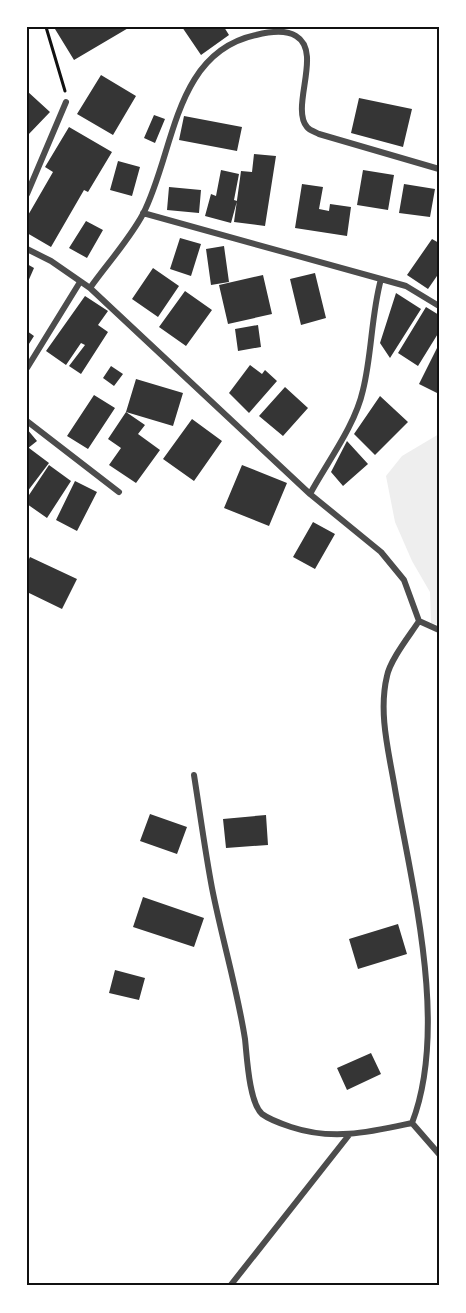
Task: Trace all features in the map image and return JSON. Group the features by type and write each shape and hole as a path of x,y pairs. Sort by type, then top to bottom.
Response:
{"street":[{"path":"90,288 143,213 185,94 199,72 218,53 247,37 269,32 296,36 307,52 303,117 307,127 319,134 439,169"},
{"path":"27,194 66,102"},
{"path":"143,213 406,286 439,306"},
{"path":"27,249 51,261 90,288 310,494 396,567 404,579 419,621 439,630"},
{"path":"310,494 358,407 364,389 374,311 381,279"},
{"path":"27,368 80,282"},
{"path":"27,421 119,492"},
{"path":"412,1123 421,1095 428,1020 421,938 387,739 384,696 387,674 419,621"},
{"path":"194,775 212,888 239,1002 249,1073 257,1107 262,1114 281,1124 307,1132 349,1135 412,1123"},
{"path":"412,1123 439,1154"},
{"path":"230,1286 349,1135"}],"path":[{"path":"46,27 66,102"}],"shaded area":[{"path":"439,434 439,625 431,623 430,592 412,561 395,522 386,476 402,456"}],"building":[{"path":"58,27 130,27 74,60 55,29"},
{"path":"182,27 224,27 229,35 201,55"},
{"path":"101,75 136,96 113,135 77,114"},
{"path":"27,91 50,112 27,136"},
{"path":"359,98 412,109 403,147 351,133"},
{"path":"154,115 165,119 155,143 144,138"},
{"path":"184,116 242,127 237,151 179,140"},
{"path":"69,127 112,152 88,192 84,190 51,247 27,233 27,217 53,172 45,167"},
{"path":"254,154 276,156 265,226 234,222 241,171 252,172"},
{"path":"118,161 140,167 132,196 110,190"},
{"path":"221,170 239,174 234,200 237,201 231,223 205,216 211,194 216,196"},
{"path":"363,170 394,175 388,210 357,205"},
{"path":"302,184 323,187 319,209 329,211 330,204 351,207 347,236 295,228"},
{"path":"404,184 435,189 430,217 399,213"},
{"path":"169,187 201,190 199,213 167,210"},
{"path":"86,221 103,230 87,258 69,248"},
{"path":"180,238 201,244 191,276 170,269"},
{"path":"432,239 439,243 439,273 428,289 407,275"},
{"path":"224,246 229,282 211,285 206,249"},
{"path":"27,264 34,268 27,284"},
{"path":"153,268 179,286 158,317 132,299"},
{"path":"315,273 326,318 301,325 290,279"},
{"path":"263,275 272,314 228,324 219,285"},
{"path":"185,291 212,310 186,346 159,327"},
{"path":"396,293 421,309 390,358 380,343"},
{"path":"85,296 108,311 98,325 108,332 81,374 69,366 85,345 81,343 66,365 46,351"},
{"path":"426,307 439,315 439,332 418,366 398,353"},
{"path":"258,325 261,347 238,351 235,329"},
{"path":"27,331 34,336 27,347"},
{"path":"439,344 439,394 419,384"},
{"path":"250,365 262,374 265,370 277,381 249,413 229,393"},
{"path":"111,366 123,374 114,386 103,378"},
{"path":"136,379 183,393 173,426 126,412"},
{"path":"285,387 308,408 283,436 259,416"},
{"path":"94,395 115,408 88,449 67,436"},
{"path":"380,396 408,422 375,455 354,434"},
{"path":"126,412 145,425 138,434 160,450 136,483 109,465 121,448 108,439"},
{"path":"192,419 222,441 194,481 163,459"},
{"path":"27,429 37,441 27,449"},
{"path":"347,441 368,464 343,486 331,472"},
{"path":"29,448 49,463 27,492 27,451"},
{"path":"49,465 71,481 47,518 27,504 27,498"},
{"path":"242,465 287,483 269,526 224,508"},
{"path":"75,481 97,492 77,531 56,520"},
{"path":"313,522 335,534 315,569 293,557"},
{"path":"30,557 77,579 62,609 27,592 27,563"},
{"path":"150,814 187,827 177,854 140,841"},
{"path":"266,815 268,845 226,848 223,819"},
{"path":"143,897 204,918 194,947 133,927"},
{"path":"398,924 407,954 358,969 349,939"},
{"path":"115,970 145,978 139,1000 109,993"},
{"path":"371,1053 381,1074 347,1090 337,1068"}]}
